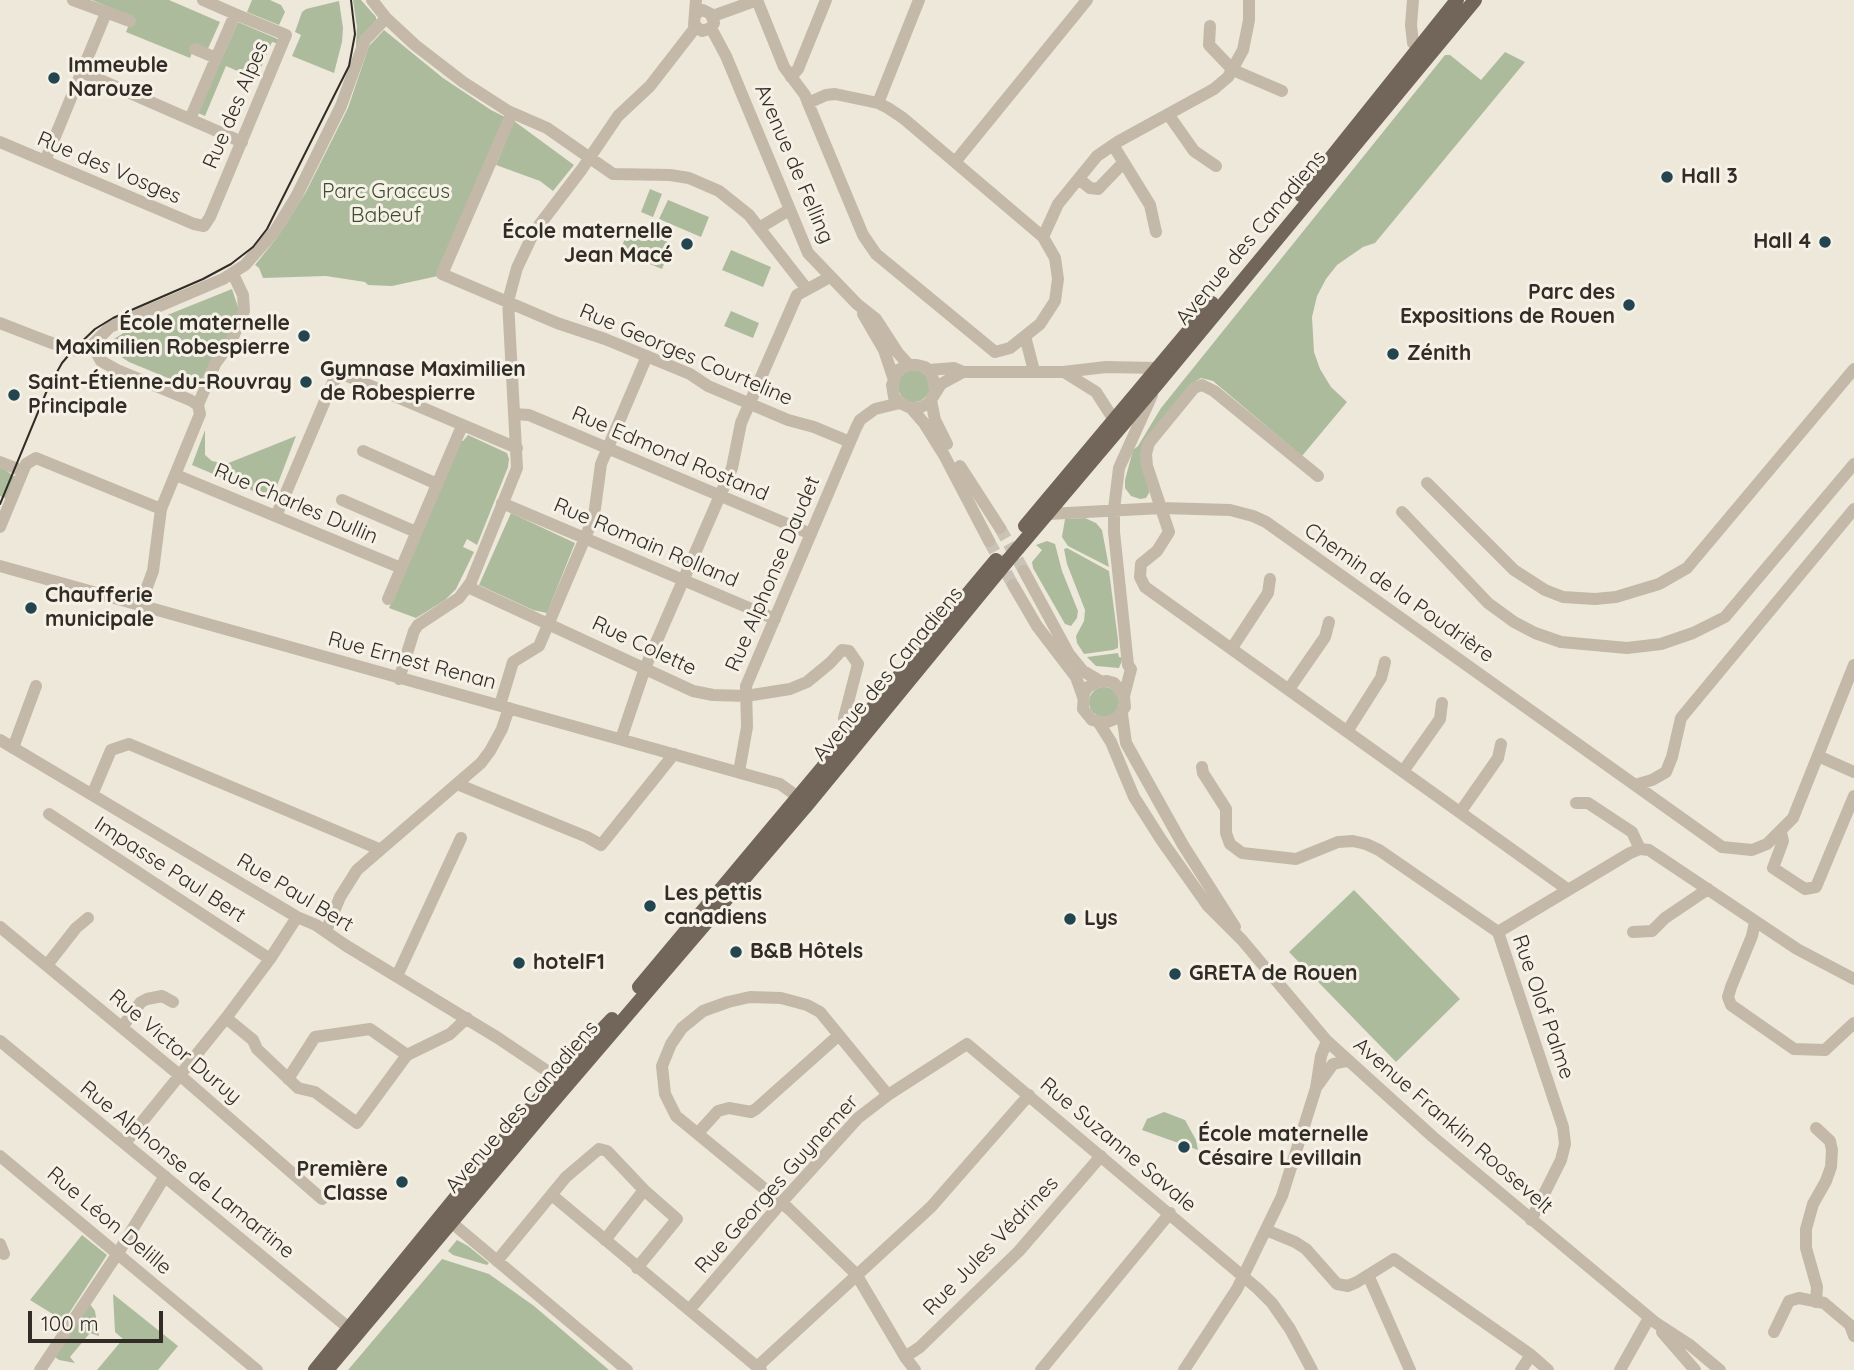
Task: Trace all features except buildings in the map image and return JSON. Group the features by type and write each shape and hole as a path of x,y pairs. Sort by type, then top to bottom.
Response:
{"main road":[{"name":"Avenue des Canadiens","path":"1424,52 1457,0"},
{"name":"Avenue des Canadiens","path":"315,1370 1048,514 1424,52 1475,0"},
{"name":"Avenue des Canadiens","path":"803,800 852,731 1114,420 1158,376"},
{"name":"Avenue des Canadiens","path":"327,1370 446,1219"}],"street":[{"path":"73,0 130,21"},
{"path":"190,119 234,14 204,0"},
{"path":"372,0 415,46 463,82 512,113 547,128 613,174 690,178 707,185 740,206 806,288"},
{"path":"696,0 705,16"},
{"path":"399,678 414,631 422,622 459,598 468,587 517,468 508,301 513,279 534,232 618,116 650,86 705,16 757,0 784,67 801,89 863,235 870,247 990,350 999,353 1010,348 1040,324 1055,301 1058,279 1055,258 1043,237 903,118 878,103 835,94 807,103"},
{"path":"791,77 798,69 826,0"},
{"path":"878,103 919,0"},
{"path":"956,162 1087,0"},
{"path":"1043,237 1058,204 1097,156 1214,89 1233,70 1247,36 1249,0"},
{"path":"1413,0 1413,43 1424,52"},
{"path":"45,161 106,13"},
{"name":"Rue des Alpes","path":"204,226 286,36 234,14"},
{"name":"Avenue de Felling","path":"705,16 726,56 808,253 827,279 876,319 909,365"},
{"path":"0,323 77,351 92,345 110,327 233,274 245,265 275,231 296,197 341,106 365,40 386,18"},
{"path":"1210,26 1209,45 1233,70 1282,91"},
{"path":"195,49 216,58"},
{"path":"82,72 242,142"},
{"name":"Rue Georges Courteline","path":"512,113 442,274 690,374 708,386 750,404 850,442"},
{"path":"1168,114 1194,151 1216,166"},
{"name":"Rue des Vosges","path":"0,142 204,226"},
{"path":"1113,145 1150,205 1156,232"},
{"path":"1079,179 1090,188 1098,190 1123,163"},
{"path":"759,228 789,210"},
{"path":"140,606 153,571 161,509 200,414 198,405 215,364 231,342 244,311 243,295 233,274"},
{"path":"621,739 645,668 732,468 741,423 797,295 827,279"},
{"name":"Avenue de Felling","path":"857,304 884,350 893,383"},
{"path":"1025,336 1034,371"},
{"path":"92,345 101,361 198,405"},
{"path":"326,931 348,882 357,870 470,774 490,751 502,729 513,663 539,646 595,509 601,464 647,356"},
{"path":"989,541 944,455 924,423 905,406 893,383 898,370 909,365 929,370 957,369 963,372 1063,372 1106,367 1158,376 1119,468 1114,509 1128,665 1131,669 1124,696"},
{"path":"1427,483 1514,570 1545,590 1563,597 1616,597 1658,584 1687,568 1854,369"},
{"path":"929,370 934,379 935,420 970,483 1000,527"},
{"path":"881,405 922,407 963,372"},
{"path":"1063,372 1096,392 1114,420"},
{"path":"276,516 333,382 339,376 345,375 517,448"},
{"name":"Rue Alphonse Daudet","path":"739,772 747,727 746,686 860,421 881,405 893,383"},
{"path":"1318,476 1214,391 1202,385 1194,388 1149,443 1146,454 1147,466 1169,532 1157,551 1141,564 1140,577 1145,587 1567,889"},
{"name":"Rue Edmond Rostand","path":"514,414 529,415 811,534"},
{"path":"388,599 462,426"},
{"path":"363,452 437,484"},
{"path":"0,527 23,471 31,459 42,459 161,509"},
{"path":"0,461 23,471"},
{"path":"1402,512 1488,603 1514,622 1535,634 1561,642 1627,648 1661,644 1693,633 1725,617 1854,464"},
{"name":"Rue Charles Dullin","path":"176,475 401,568"},
{"path":"342,500 416,532"},
{"name":"Rue Romain Rolland","path":"502,503 775,619"},
{"name":"Chemin de la Poudrière","path":"1048,514 1162,508 1241,511 1266,522 1722,846 1752,850 1767,844 1793,818 1854,664"},
{"path":"1635,785 1652,780 1665,772 1672,757 1681,718 1854,509"},
{"name":"Rue Ernest Renan","path":"0,566 739,772 780,784 803,800"},
{"path":"1013,584 1037,626 1076,677 1085,712 1099,723 1112,722 1125,707 1121,688 1083,671 1069,654 1024,571"},
{"path":"1231,648 1268,593 1270,579"},
{"name":"Rue Colette","path":"468,587 693,691 713,695 746,696 778,692 807,681 842,650 853,655 858,664 844,718 845,724 852,731"},
{"path":"1289,689 1325,638 1329,622"},
{"path":"1348,730 1381,678 1385,662"},
{"path":"1083,696 1088,687 1105,681 1128,665"},
{"path":"13,748 36,686"},
{"path":"1404,770 1440,719 1442,703"},
{"name":"Avenue Franklin Roosevelt","path":"1122,713 1126,744 1183,845 1242,940"},
{"name":"Avenue Franklin Roosevelt","path":"1099,723 1113,745 1134,797 1208,906 1242,940 1326,1041 1433,1138 1531,1220 1653,1320 1720,1370"},
{"name":"Rue Paul Bert","path":"0,740 297,917 326,931 345,946 467,1018 562,1081"},
{"path":"92,795 111,750 130,744 379,849"},
{"path":"1461,811 1498,758 1501,744"},
{"path":"457,784 601,845 674,754"},
{"path":"1818,756 1854,772"},
{"name":"Rue Olof Palme","path":"1202,767 1203,773 1226,809 1226,833 1230,844 1242,853 1296,859 1338,842 1366,844 1379,849 1498,932 1563,1127 1565,1144 1561,1160 1531,1220"},
{"path":"1781,832 1783,841 1773,869 1805,889 1816,887 1854,796"},
{"path":"1576,803 1588,803 1632,832 1640,849"},
{"name":"Impasse Paul Bert","path":"49,814 270,959"},
{"path":"397,976 461,838"},
{"path":"1498,932 1567,889 1640,849 1656,852 1797,949 1854,979"},
{"path":"1633,932 1652,931 1665,918 1708,889"},
{"path":"125,1143 226,1018 297,917"},
{"path":"47,965 76,928 88,918"},
{"path":"1755,922 1728,997 1731,1005 1794,1049 1825,1050 1854,1023"},
{"name":"Rue Victor Duruy","path":"0,927 180,1075 322,1199"},
{"path":"122,1027 141,1002 147,999 162,996 173,1002"},
{"path":"888,1094 820,1012 781,998 750,997 703,1011 682,1028 671,1044 662,1066 665,1094 677,1116 781,1203 856,1274 915,1370"},
{"path":"226,1018 253,1040 257,1049 298,1088 314,1092 357,1123 407,1055 450,1034 467,1018"},
{"path":"288,1079 315,1037 370,1029 407,1055"},
{"path":"698,1133 718,1111 729,1108 751,1112 756,1109 839,1035"},
{"name":"Rue Alphonse de Lamartine","path":"0,1041 350,1329"},
{"path":"1184,1370 1244,1276 1282,1196 1316,1088 1326,1041"},
{"name":"Rue Georges Guynemer","path":"689,1310 858,1118 888,1094 967,1044"},
{"name":"Rue Suzanne Savale","path":"967,1044 1244,1276 1272,1303 1290,1329 1311,1370"},
{"path":"1316,1088 1333,1064 1347,1061"},
{"path":"553,1196 759,1368 856,1274 931,1207 1029,1095"},
{"path":"1816,1128 1830,1141 1832,1150 1831,1167 1813,1204 1806,1229 1806,1248 1817,1287 1816,1301"},
{"path":"497,1262 566,1177 599,1149 607,1151 644,1190 677,1219 637,1268"},
{"name":"Rue Léon Delille","path":"0,1156 257,1370"},
{"name":"Rue Jules Védrines","path":"905,1357 920,1347 1019,1251 1101,1156"},
{"path":"40,1370 118,1253 165,1176"},
{"path":"605,1240 644,1190"},
{"path":"1041,1370 1170,1213"},
{"path":"446,1219 627,1370"},
{"path":"1266,1230 1306,1249 1337,1284 1348,1286 1394,1259 1531,1355 1548,1370"},
{"path":"1368,1275 1393,1326 1410,1370"},
{"path":"1774,1332 1789,1301 1799,1298 1824,1303 1850,1325 1854,1335"},
{"path":"1620,1370 1653,1320"},
{"name":"Avenue Franklin Roosevelt","path":"1653,1320 1695,1370"},
{"path":"1521,1370 1531,1355"}],"green space":[{"path":"92,0 169,0 220,22 206,53 194,48 190,58 126,32 132,17"},
{"path":"252,0 270,0 281,5 285,12 279,25 247,12"},
{"path":"353,0 361,0 376,17 376,21 356,47 357,27"},
{"path":"339,1 343,28 334,73 292,56 301,35 295,32 302,12"},
{"path":"238,22 280,40 279,44 272,42 256,79 226,66 205,116 198,113"},
{"name":"Parc Graccus Babeuf","path":"384,30 443,78 505,117 438,276 392,286 368,285 365,282 326,276 263,278 255,265 279,235 306,192 348,108 369,46"},
{"path":"1505,52 1525,62 1375,243 1363,247 1337,265 1317,296 1312,317 1314,352 1331,387 1347,402 1302,456 1213,381 1201,378 1146,441 1149,493 1146,498 1140,499 1131,496 1125,488 1125,480 1133,450 1161,408 1445,55 1450,55 1481,80"},
{"path":"514,121 574,165 553,191 540,181 496,165"},
{"path":"650,189 662,194 653,217 641,212"},
{"path":"668,200 709,217 701,237 659,219"},
{"path":"631,226 672,244 662,269 623,253 626,234 624,230"},
{"path":"731,250 771,267 763,287 722,270"},
{"path":"232,289 239,310 226,340 197,390 129,362 109,349 114,339 125,332"},
{"path":"731,311 759,323 753,338 724,326"},
{"path":"914,370 925,375 930,386 925,397 914,402 903,397 898,386 903,375"},
{"path":"205,430 205,455 212,461 226,464 296,436 272,499 192,465"},
{"path":"468,435 507,453 508,467 477,545 467,539 463,547 474,552 456,589 445,600 416,618 389,608 459,440 463,441"},
{"path":"0,466 15,477 7,499 0,496"},
{"path":"511,513 575,543 547,613 533,610 479,585"},
{"path":"1085,518 1096,523 1102,530 1109,567 1068,546 1062,537 1065,519"},
{"path":"1047,541 1055,544 1062,571 1078,611 1071,626 1065,624 1033,568 1032,562 1042,550 1036,545"},
{"path":"1067,548 1109,571 1118,648 1084,654 1077,643 1076,636 1084,621 1085,610 1067,564 1064,549"},
{"path":"1118,653 1119,657 1123,658 1119,668 1096,666 1087,657"},
{"path":"1104,687 1115,691 1119,702 1115,713 1104,717 1093,713 1089,702 1093,691"},
{"path":"1354,890 1460,999 1396,1062 1289,952"},
{"path":"1164,1112 1185,1120 1196,1140 1198,1150 1142,1130 1147,1119"},
{"path":"82,1235 107,1255 64,1321 30,1300"},
{"path":"457,1240 489,1263 487,1265 453,1255 448,1251"},
{"path":"442,1259 489,1274 534,1306 609,1370 348,1370"},
{"path":"113,1294 178,1346 158,1370 97,1370 123,1339 115,1332"},
{"path":"90,1304 95,1311 99,1336 90,1333 70,1357 75,1363 59,1360 55,1357"}],"tunnel":[{"path":"1000,528 1024,571"},
{"path":"989,541 1013,585"}],"tram line":[{"path":"0,504 48,388 73,350 95,329 113,318 231,264 253,247 267,229 349,66 355,34 351,0"}],"place":[{"name":"Immeuble Narouze","path":"54,78"},
{"name":"Hall 3","path":"1667,177"},
{"name":"Hall 4","path":"1825,242"},
{"name":"École maternelle Jean Macé","path":"687,244"},
{"name":"Parc des Expositions de Rouen","path":"1629,305"},
{"name":"École maternelle Maximilien Robespierre","path":"304,336"},
{"name":"Zénith","path":"1393,354"},
{"name":"Gymnase Maximilien de Robespierre","path":"306,382"},
{"name":"Saint-Étienne-du-Rouvray Principale","path":"14,395"},
{"name":"Chaufferie municipale","path":"31,608"},
{"name":"Les pettis canadiens","path":"650,906"},
{"name":"Lys","path":"1070,919"},
{"name":"B&B Hôtels","path":"736,952"},
{"name":"hotelF1","path":"519,963"},
{"name":"GRETA de Rouen","path":"1175,974"},
{"name":"École maternelle Césaire Levillain","path":"1184,1147"},
{"name":"Première Classe","path":"402,1182"}]}
